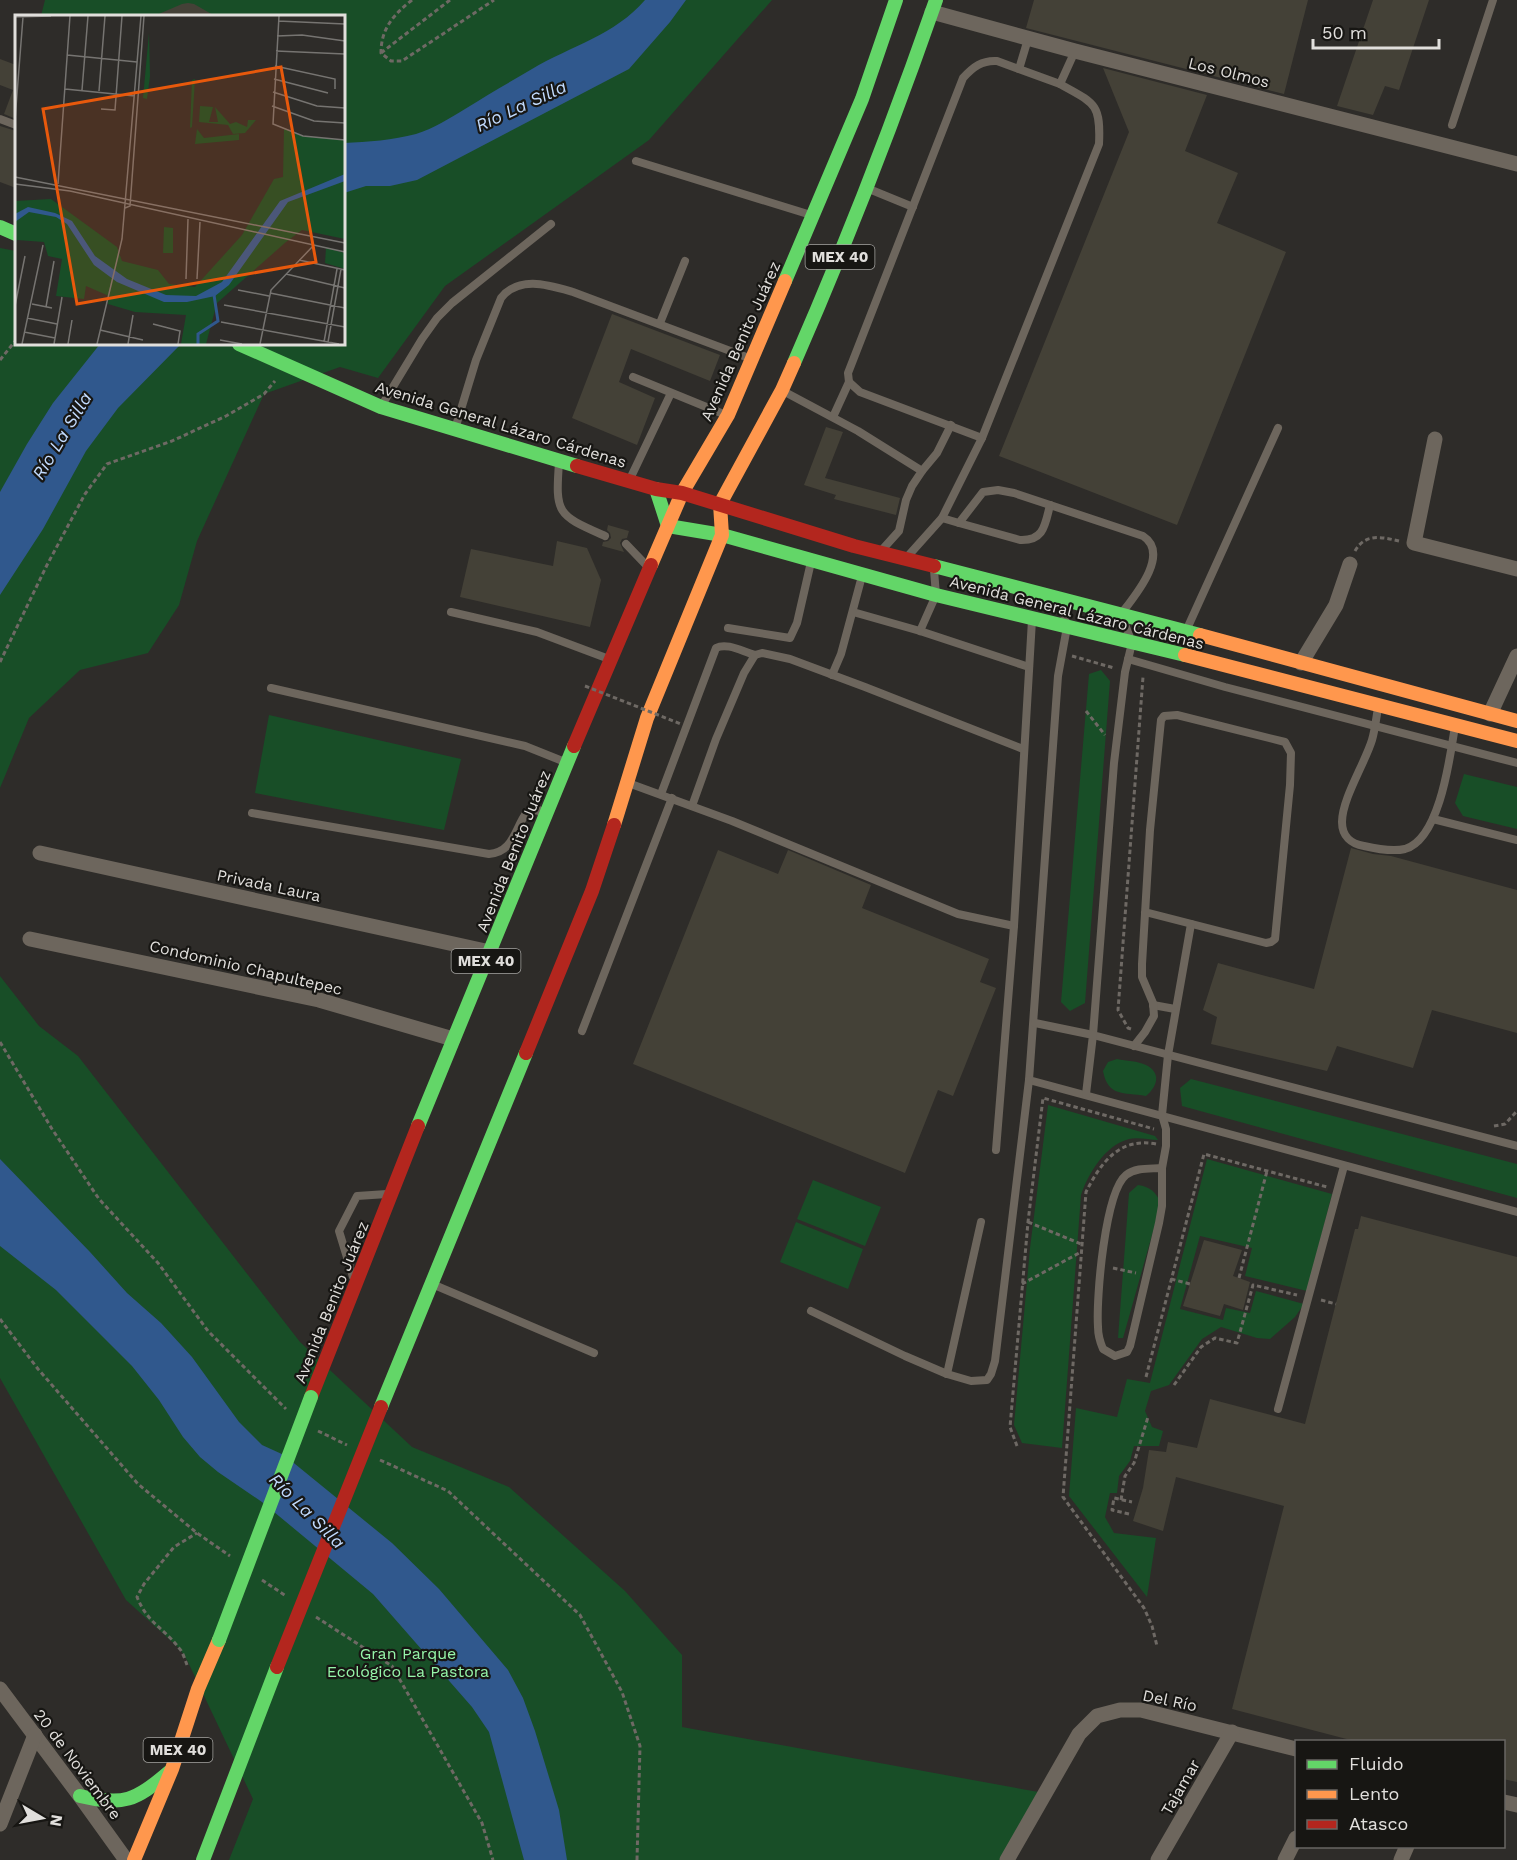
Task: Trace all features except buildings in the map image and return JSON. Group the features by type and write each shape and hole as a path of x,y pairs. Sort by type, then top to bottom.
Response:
{"main road":[{"name":"Avenida Benito Juárez","path":"134,1860 172,1769 198,1689 219,1640 311,1397 453,1039 610,660 682,493 728,416 862,99 896,0"},
{"name":"MEX 40","path":"720,504 782,390 868,188 933,4"},
{"name":"Avenida General Lázaro Cárdenas","path":"241,345 381,406 454,431 656,489 682,493 905,559 1121,614 1517,721"},
{"path":"656,489 668,526"},
{"path":"203,1860 277,1667 430,1284 587,902 609,842 647,718 722,535 720,504"},
{"name":"Avenida General Lázaro Cárdenas","path":"668,526 722,535 936,595 1176,653 1517,741"},
{"path":"1176,653 1249,658 1256,658 1262,653 1249,650"},
{"path":"80,1796 122,1802 143,1794 172,1769"}],"street":[{"name":"Los Olmos","path":"933,4 1028,39 1517,164"},
{"path":"1435,439 1414,543 1517,569"},
{"path":"1301,663 1336,605 1350,564"},
{"path":"1490,714 1517,656"},
{"name":"Privada Laura","path":"40,853 490,952"},
{"name":"Condominio Chapultepec","path":"30,939 319,1000 453,1039"},
{"name":"20 de Noviembre","path":"0,1689 126,1860"},
{"name":"Del Río","path":"1007,1860 1079,1734 1097,1716 1120,1710 1141,1710 1295,1749"},
{"name":"Tajamar","path":"1158,1860 1232,1732"},
{"path":"0,1824 34,1735"},
{"path":"1285,1860 1295,1840"}],"lane":[{"path":"1452,125 1493,0"},
{"path":"1019,69 1028,39"},
{"path":"1060,84 1075,51"},
{"path":"833,417 849,382 848,373 963,78 974,66 988,60 997,61 1060,84 1090,101 1100,121 1099,144 982,438 942,518 905,559"},
{"path":"0,119 15,125"},
{"path":"636,161 813,216"},
{"path":"868,188 913,207"},
{"path":"381,406 437,318 452,303 551,224"},
{"path":"660,323 686,261"},
{"path":"454,431 486,333 501,298 507,290 523,284 545,285 660,323 752,359"},
{"path":"633,377 728,416"},
{"path":"849,382 861,392 982,438"},
{"path":"782,390 888,448 922,471"},
{"path":"629,481 671,393"},
{"path":"880,552 899,531 906,500 922,471 937,453 951,425"},
{"path":"1186,632 1278,428"},
{"path":"560,462 557,498 559,507 564,515 576,523 605,536"},
{"path":"959,523 978,496 989,490 1014,493 1143,536 1151,544 1152,561 1147,579 1121,614 1132,642 1125,672 1113,774 1093,1035 1086,1094"},
{"path":"942,518 1020,540 1030,540 1036,538 1045,526 1050,505"},
{"path":"626,544 649,568"},
{"path":"728,628 790,638 797,623 812,560"},
{"path":"920,631 936,595 934,566"},
{"path":"832,675 841,654 862,574"},
{"path":"811,1311 947,1374 979,1382 987,1380 991,1374 1035,1023 1058,676 1067,627 1059,598"},
{"path":"451,612 537,632 610,660"},
{"path":"853,612 920,631 1029,667"},
{"path":"996,1150 1014,926 1032,619"},
{"path":"661,795 716,648 721,645 755,655 772,654 832,675 1023,750"},
{"path":"692,806 716,739 744,673 755,655"},
{"path":"1128,659 1224,687 1517,763"},
{"path":"270,688 525,746 567,763"},
{"path":"1378,704 1372,740 1344,808 1342,821 1344,833 1349,842 1383,850 1406,848 1417,843 1433,819 1455,724"},
{"path":"1134,1046 1152,1022 1155,1010 1142,977 1145,912 1159,728 1164,716 1177,715 1285,742 1289,746 1291,762 1275,939 1266,943 1145,912"},
{"path":"626,782 672,798 958,914 1014,926"},
{"path":"582,1030 672,798"},
{"path":"252,813 489,854 499,853 507,847 527,812 539,810 544,819"},
{"path":"1433,819 1517,840"},
{"path":"1162,1168 1139,1169 1126,1175 1117,1187 1111,1206 1102,1266 1098,1328 1103,1349 1115,1356 1127,1352 1134,1334 1160,1223 1162,1168 1166,1146 1166,1128 1162,1115 1168,1055 1191,924"},
{"path":"1153,1005 1175,1009"},
{"path":"1035,1023 1093,1035 1517,1146"},
{"path":"1029,1080 1517,1212"},
{"path":"1278,1409 1344,1166"},
{"path":"356,1285 339,1231 357,1196 392,1193"},
{"path":"947,1374 981,1222"},
{"path":"430,1284 594,1353"}],"path":[{"path":"381,53 381,41 388,23 400,9 412,0"},
{"path":"381,53 450,0"},
{"path":"381,53 392,62 402,61 494,0"},
{"path":"0,360 15,341"},
{"path":"0,662 46,565 85,494 106,464 172,441 226,416 264,394 288,367"},
{"path":"1350,564 1361,542 1370,537 1414,543"},
{"path":"1063,653 1145,678 1133,789 1118,1010 1128,1028 1136,1029"},
{"path":"585,686 681,724"},
{"path":"1086,711 1106,737"},
{"path":"1017,1446 1010,1427 1028,1222 1043,1098 1156,1130"},
{"path":"1156,1646 1152,1626 1144,1608 1063,1497 1086,1192 1103,1163 1114,1152 1136,1143 1162,1146"},
{"path":"1146,1377 1204,1154 1330,1188"},
{"path":"1239,1278 1267,1171"},
{"path":"1028,1222 1081,1244"},
{"path":"1022,1284 1080,1252"},
{"path":"1102,1266 1143,1275"},
{"path":"1171,1280 1190,1284"},
{"path":"1174,1385 1201,1347 1215,1338 1237,1343 1253,1285 1336,1304"},
{"path":"1121,1500 1125,1476 1134,1463 1148,1417"},
{"path":"1129,1514 1112,1510 1114,1498 1132,1502"},
{"path":"197,1533 174,1547 144,1584 137,1597 142,1610 160,1631 180,1648 198,1689"}],"green space":[{"path":"45,0 772,0 649,140 445,286 378,378 340,367 264,394 197,541 179,605 148,653 80,670 29,718 0,788 0,248 15,251 15,345 345,345 345,15 41,15"},
{"path":"1101,670 1110,681 1085,1003 1070,1011 1061,1002 1089,674"},
{"path":"269,715 461,759 444,830 255,793"},
{"path":"1464,774 1517,787 1517,829 1463,816 1455,803"},
{"name":"Gran Parque Ecológico La Pastora","path":"0,976 39,1026 78,1056 300,1342 412,1447 509,1487 625,1591 682,1655 682,1727 1044,1793 1007,1860 229,1860 253,1799 187,1660 180,1649 126,1600 0,1378"},
{"path":"1117,1059 1136,1062 1151,1068 1156,1080 1146,1096 1118,1092 1109,1085 1103,1071 1108,1062"},
{"path":"1191,1079 1517,1164 1517,1198 1182,1106 1180,1088"},
{"path":"1048,1105 1155,1136 1158,1140 1129,1139 1112,1147 1093,1170 1081,1195 1062,1448 1022,1443 1014,1425 1030,1248"},
{"path":"1207,1159 1332,1194 1307,1291 1245,1276 1252,1248 1200,1236 1180,1309 1223,1320 1226,1308 1250,1313 1256,1291 1304,1304 1295,1317 1270,1339 1257,1338 1221,1327 1202,1339 1169,1385 1151,1391 1145,1411 1152,1427 1163,1431 1159,1446 1134,1446 1130,1461 1119,1476 1117,1493 1110,1493 1105,1517 1114,1533 1156,1538 1147,1597 1069,1496 1076,1408 1117,1417 1127,1379 1150,1383"},
{"path":"813,1180 881,1207 865,1246 797,1219"},
{"path":"1138,1185 1152,1190 1161,1203 1123,1338 1118,1338 1129,1193"},
{"path":"796,1222 863,1249 848,1289 780,1262"}],"water":[{"name":"Río La Silla","path":"645,0 686,0 629,69 417,180 390,186 366,186 345,193 345,143 398,138 435,126 532,69 606,31 633,12"},
{"name":"Río La Silla","path":"99,345 180,345 118,408 86,451 43,529 0,595 0,492 53,403"},
{"name":"Río La Silla","path":"0,1159 127,1293 161,1323 192,1357 239,1422 262,1445 284,1455 392,1543 439,1589 508,1670 523,1698 535,1731 559,1810 567,1860 524,1860 489,1732 472,1707 373,1594 262,1502 200,1457 132,1366 56,1290 0,1246"}],"traffic: fast":[{"path":"785,281 862,99 896,0"},
{"path":"794,363 868,183 936,0"},
{"path":"0,227 15,234"},
{"path":"241,345 381,407 577,466"},
{"path":"656,489 668,526 722,535 936,595 1185,655"},
{"path":"934,566 1200,635"},
{"path":"418,1126 574,746"},
{"path":"381,1407 526,1053"},
{"path":"219,1640 311,1397"},
{"path":"203,1860 277,1667"},
{"path":"80,1796 108,1801 128,1799 138,1795 169,1772"}],"traffic: slow":[{"path":"651,565 682,493 728,415 785,281"},
{"path":"614,825 647,718 722,535 720,504 782,390 794,363"},
{"path":"1200,635 1517,721"},
{"path":"1185,655 1517,741"},
{"path":"134,1860 172,1769 198,1689 219,1640"}],"traffic: jam":[{"path":"577,466 656,489 682,493 854,546 934,566"},
{"path":"574,746 651,565"},
{"path":"526,1053 592,891 614,825"},
{"path":"311,1397 418,1126"},
{"path":"277,1667 381,1407"}]}
